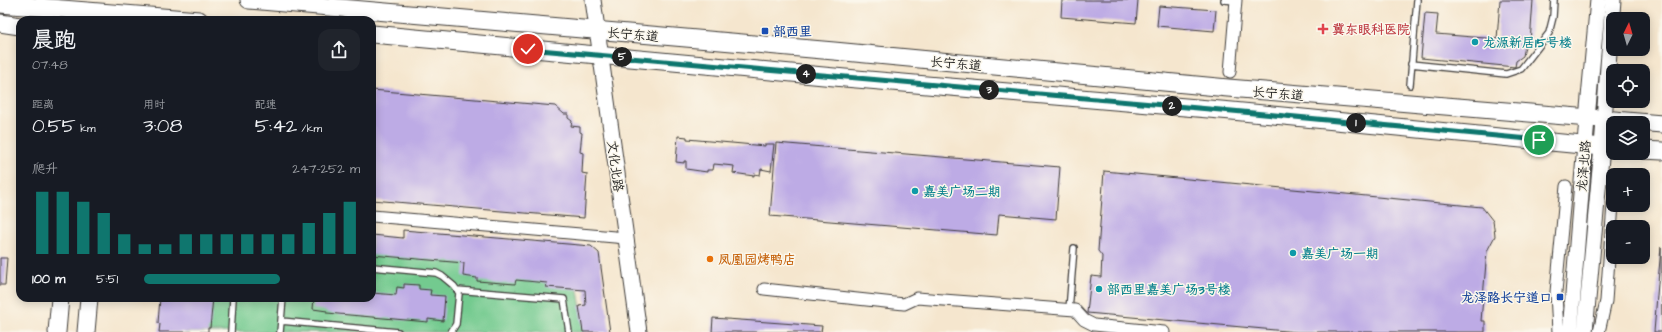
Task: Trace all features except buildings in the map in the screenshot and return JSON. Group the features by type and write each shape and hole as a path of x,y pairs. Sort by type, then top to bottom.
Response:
{"main road":[{"name":"长宁东道","path":"249,0 1244,90 1604,121 1662,124"},
{"path":"323,0 338,8"},
{"name":"文化北路","path":"593,0 639,332"},
{"name":"龙泽北路","path":"1570,332 1598,0"},
{"name":"龙泽北路","path":"1606,134 1604,121 1613,0"},
{"path":"0,4 114,11 161,16"},
{"path":"0,23 16,25"},
{"name":"长宁东道","path":"376,34 845,78 1232,111 1606,147"},
{"path":"1650,151 1662,152"},
{"name":"龙泽北路","path":"1586,332 1606,160"},
{"path":"57,332 60,302"},
{"path":"86,332 89,302"}],"street":[{"path":"1230,72 1236,1"},
{"name":"龙泽北路","path":"1558,332 1556,292 1566,186"},
{"path":"1600,332 1606,300 1612,212"},
{"path":"376,216 626,238"},
{"path":"764,289 904,304 917,298 1075,310 1084,320 1094,325 1164,332"}],"lane":[{"path":"1224,0 1236,1"},
{"path":"1410,85 1417,0"},
{"path":"1411,64 1506,74 1521,69 1548,33 1553,17 1554,0"},
{"path":"1069,310 1074,248"},
{"path":"376,267 436,273 442,276 459,293 456,324 451,332"},
{"path":"457,290 564,299 569,332"},
{"path":"231,332 233,302"},
{"path":"280,332 283,302"},
{"path":"281,321 398,332"}],"green space":[{"path":"376,237 572,255 585,332 184,332 187,302 376,302"}],"place":[{"name":"冀东眼科医院","path":"1323,29"},
{"name":"部西里","path":"765,31"},
{"name":"龙源新居15号楼","path":"1475,42"},
{"name":"嘉美广场二期","path":"915,191"},
{"name":"嘉美广场一期","path":"1293,253"},
{"name":"凤凰园烤鸭店","path":"710,259"},
{"name":"部西里嘉美广场3号楼","path":"1099,289"},
{"name":"龙泽路长宁道口","path":"1560,297"}],"route":[{"path":"528,49 600,54 845,78 1232,111 1539,140"}]}
